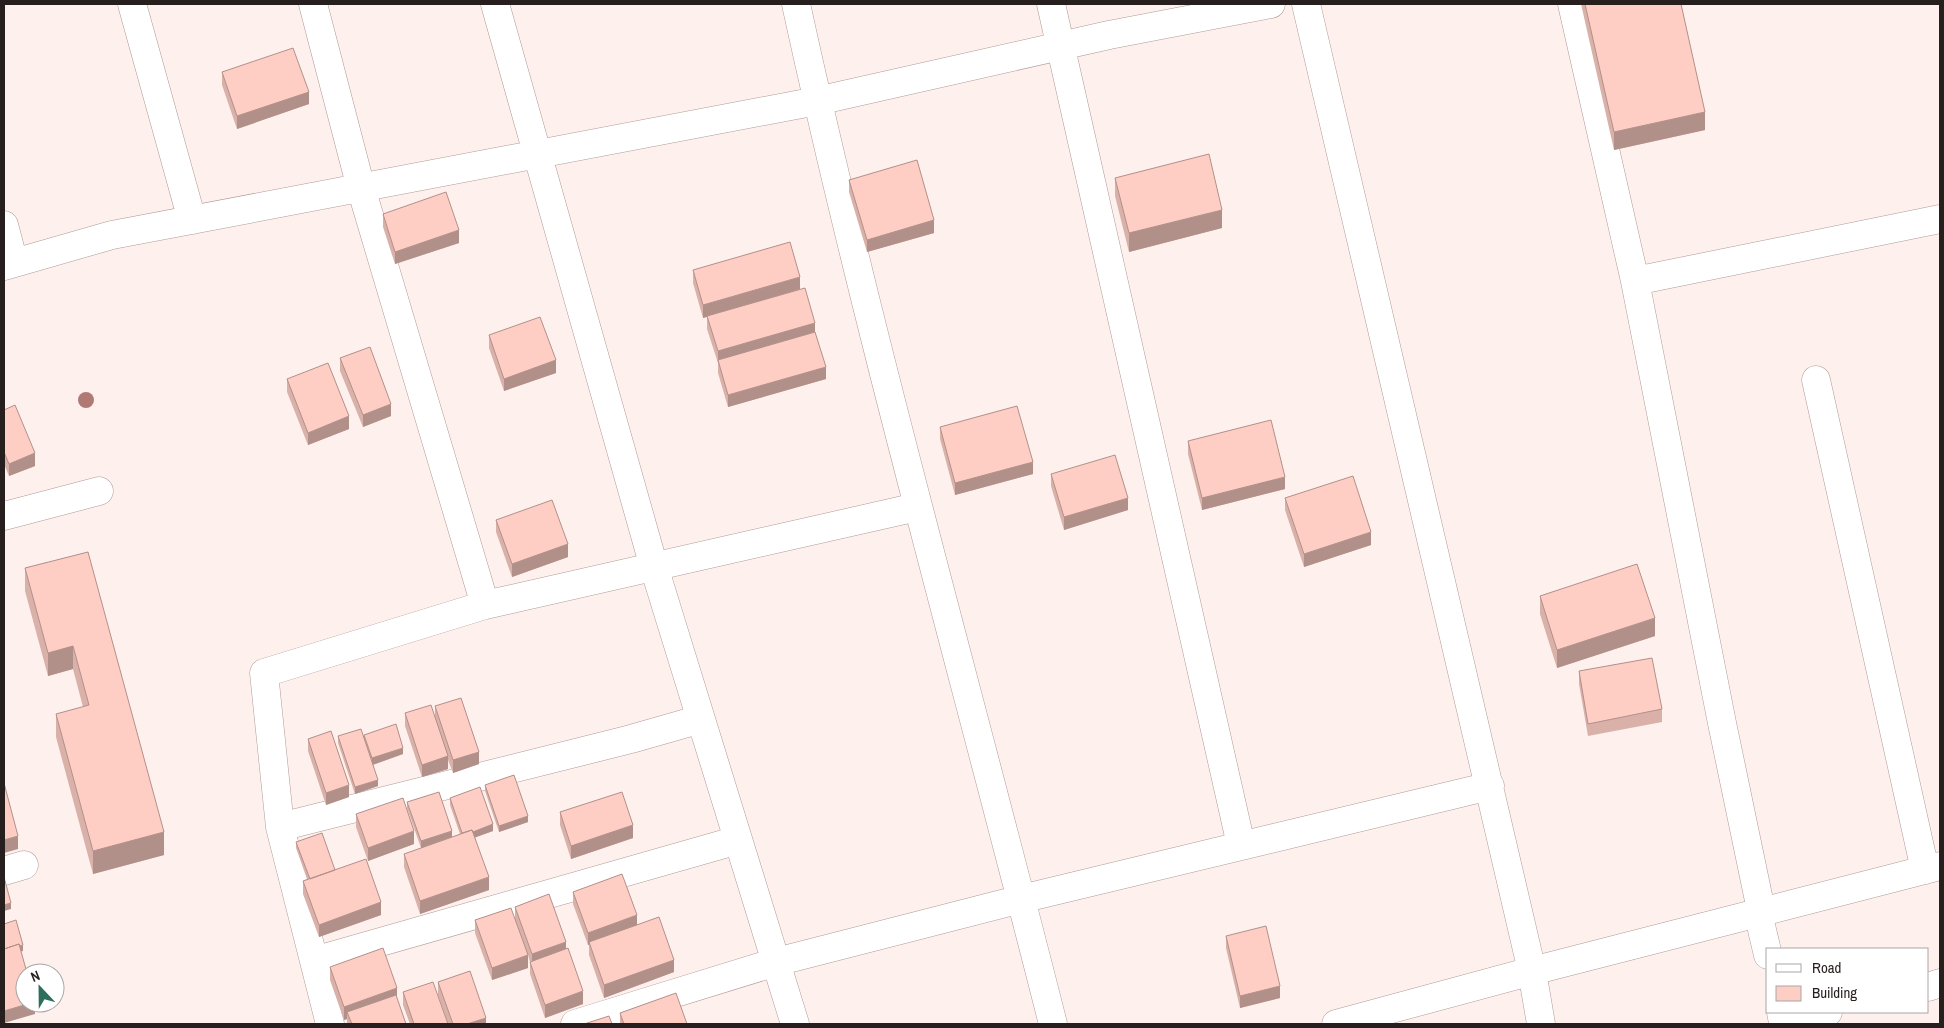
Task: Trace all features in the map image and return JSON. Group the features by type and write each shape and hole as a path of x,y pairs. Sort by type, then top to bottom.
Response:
{"street":[{"path":"132,4 192,220"},
{"path":"313,4 361,188 485,605"},
{"path":"494,4 654,567 795,1024"},
{"path":"796,4 817,101 917,506 1053,1024"},
{"path":"1052,4 1241,845"},
{"path":"4,225 9,265 112,235 817,101 1061,46 1270,4"},
{"path":"1306,4 1490,786 1532,971 1541,1024"},
{"path":"1572,4 1635,281 1766,948"},
{"path":"1635,281 1940,219"},
{"path":"1336,1024 1532,971 1932,868 1816,380"},
{"path":"4,516 99,491"},
{"path":"330,1024 280,827 264,673 485,605 917,506"},
{"path":"280,827 631,739 701,719"},
{"path":"575,1024 776,962 1021,899 1490,786"},
{"path":"314,961 738,840"},
{"path":"1781,1013 1783,1023 1824,1013"}],"building":[{"path":"1585,4 1681,4 1705,112 1614,132"},
{"path":"293,48 309,92 237,116 222,72"},
{"path":"1209,154 1222,210 1129,233 1115,178"},
{"path":"917,160 934,220 867,240 849,180"},
{"path":"446,192 459,230 395,252 383,214"},
{"path":"790,242 800,277 703,305 693,270"},
{"path":"805,288 815,323 718,351 707,316"},
{"path":"540,317 556,360 504,379 489,335"},
{"path":"815,332 826,367 728,395 718,360"},
{"path":"370,347 391,404 363,415 340,358"},
{"path":"328,363 349,416 308,433 287,379"},
{"path":"15,405 35,453 9,464 4,452 4,410"},
{"path":"1017,406 1033,462 955,483 940,427"},
{"path":"1271,420 1285,477 1202,498 1188,441"},
{"path":"1115,455 1128,498 1064,517 1051,474"},
{"path":"1353,476 1371,532 1304,554 1285,498"},
{"path":"552,500 568,544 512,564 496,520"},
{"path":"88,552 164,832 93,851 56,714 89,705 73,646 48,653 25,568"},
{"path":"1637,564 1655,618 1557,650 1540,596"},
{"path":"1652,658 1662,709 1588,724 1579,671"},
{"path":"461,698 479,752 453,760 435,706"},
{"path":"431,705 448,756 422,765 405,713"},
{"path":"396,724 403,748 372,758 364,735"},
{"path":"361,729 378,780 355,787 338,736"},
{"path":"331,731 349,785 326,793 308,739"},
{"path":"514,775 528,816 499,826 485,785"},
{"path":"4,783 18,836 4,840"},
{"path":"480,787 493,824 473,832 472,830 462,833 450,798"},
{"path":"439,792 452,831 421,841 407,802"},
{"path":"622,792 633,825 571,846 560,812"},
{"path":"403,798 414,831 368,848 356,814"},
{"path":"472,830 489,877 420,901 404,854"},
{"path":"322,833 335,870 310,879 296,842"},
{"path":"366,859 381,902 319,925 303,881"},
{"path":"622,874 637,915 588,933 573,892"},
{"path":"4,877 11,903 4,905"},
{"path":"549,894 566,942 532,954 515,907"},
{"path":"511,908 528,955 492,968 475,920"},
{"path":"659,917 674,960 604,985 589,942"},
{"path":"16,920 23,945 20,946 19,944 4,949 4,924"},
{"path":"1266,926 1280,986 1240,996 1226,936"},
{"path":"19,944 24,963 15,963 15,1008 4,1011 4,949"},
{"path":"383,948 397,988 344,1007 330,967"},
{"path":"568,948 583,991 545,1005 530,962"},
{"path":"470,971 486,1018 467,1024 453,1024 438,982"},
{"path":"433,982 448,1024 414,1024 403,992"},
{"path":"676,993 687,1024 624,1024 620,1013"},
{"path":"396,995 406,1024 352,1024 347,1012"},
{"path":"609,1016 612,1024 584,1024"}]}
